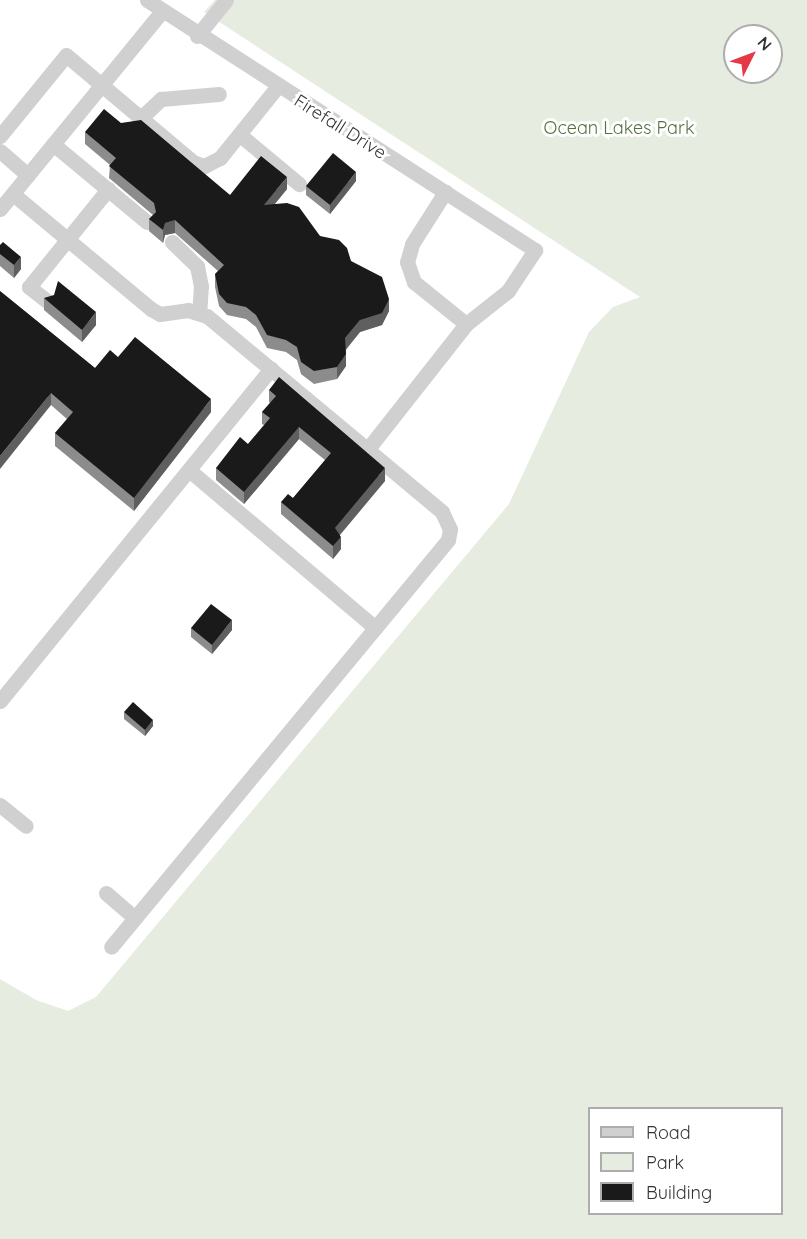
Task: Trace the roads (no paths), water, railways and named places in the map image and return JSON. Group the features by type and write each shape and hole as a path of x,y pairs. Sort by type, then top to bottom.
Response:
{"street":[{"name":"Firefall Drive","path":"147,0 197,36 535,250 508,291 466,324"},
{"path":"197,36 226,0"},
{"path":"111,947 448,540 450,529 442,512 199,312 160,314 67,240 5,202 162,11"},
{"path":"0,136 66,55 193,162 204,166 215,162 240,135 277,87"},
{"path":"140,119 161,99 219,94"},
{"path":"240,135 299,184"},
{"path":"53,144 147,222"},
{"path":"0,151 28,175"},
{"path":"47,301 29,287 108,189"},
{"path":"367,450 466,324 414,282 407,262 412,243 445,192"},
{"path":"172,242 197,266 201,286 199,312"},
{"path":"0,701 271,369"},
{"path":"189,470 375,628"},
{"path":"0,805 26,826"},
{"path":"105,892 135,918"}],"park label":[{"name":"Ocean Lakes Park","path":"619,128"}]}
